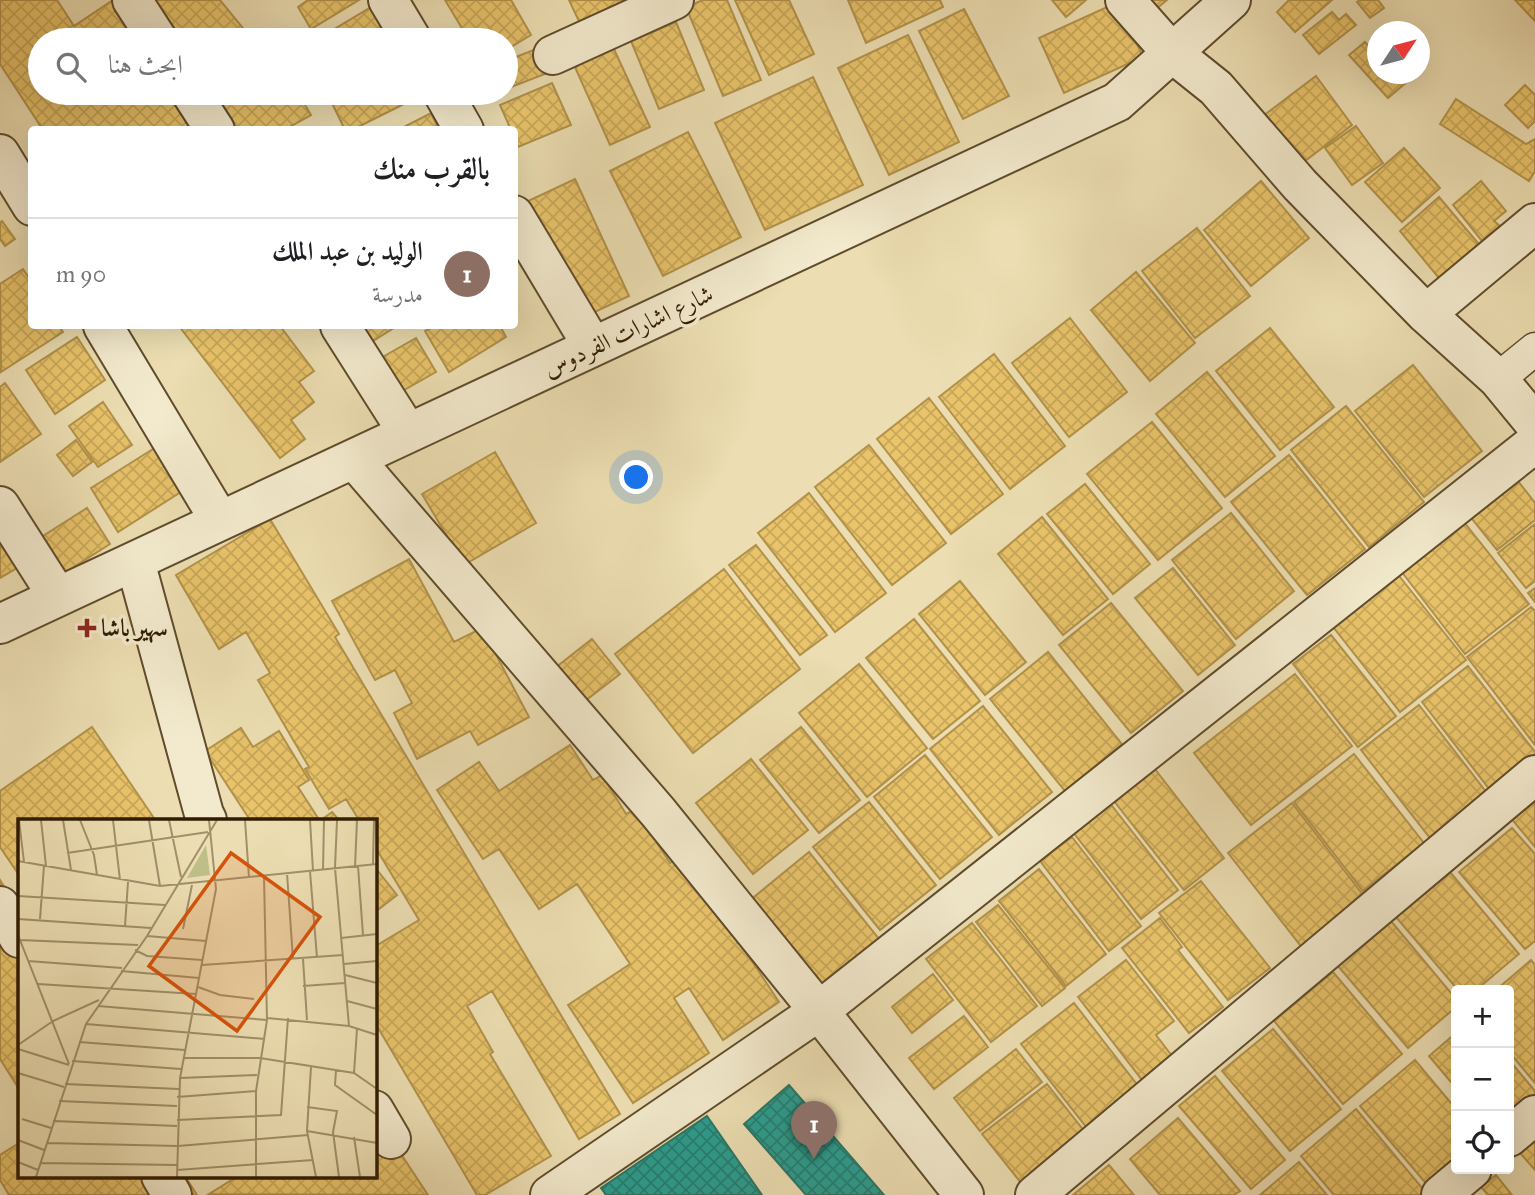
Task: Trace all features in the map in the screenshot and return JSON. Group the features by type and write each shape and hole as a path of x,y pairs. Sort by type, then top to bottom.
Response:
{"street":[{"path":"132,0 150,28"},
{"path":"388,0 405,28"},
{"path":"553,55 674,0"},
{"path":"1125,0 1171,52 1216,88 1300,186 1426,314 1498,379 1535,424"},
{"name":"شارع اشارات الفردوس","path":"0,624 1117,102 1231,0"},
{"path":"199,105 212,126"},
{"path":"450,105 462,126"},
{"path":"0,154 28,200"},
{"path":"518,222 593,348"},
{"path":"1426,314 1535,223"},
{"path":"105,329 220,521"},
{"path":"342,329 408,433"},
{"path":"1498,379 1535,349"},
{"path":"550,1195 819,1011 1535,443"},
{"path":"354,459 658,813 964,1195"},
{"path":"0,506 58,597"},
{"path":"135,561 206,819"},
{"path":"1035,1195 1535,775"},
{"path":"0,905 18,936"},
{"path":"1514,1133 1535,1115"},
{"path":"1441,1195 1466,1174"},
{"path":"162,1178 172,1195"}],"building: سكن":[{"path":"0,0 57,0 74,26 113,0 118,0 137,28 28,28 28,105 187,105 200,126 40,126 0,64"},
{"path":"150,0 220,0 243,28 167,28"},
{"path":"308,0 359,0 313,28 298,7"},
{"path":"445,0 511,0 531,35 518,43 518,28 462,28"},
{"path":"569,0 653,0 584,32"},
{"path":"703,0 727,0 761,80 723,96 686,7"},
{"path":"735,0 789,0 814,54 769,75"},
{"path":"848,0 940,0 943,7 866,43"},
{"path":"1052,0 1086,0 1066,17"},
{"path":"1150,0 1167,0 1156,9"},
{"path":"1289,0 1332,0 1295,32 1277,12"},
{"path":"1378,0 1384,8 1370,18 1357,2"},
{"path":"1515,0 1535,0 1535,21"},
{"path":"1118,2 1143,57 1064,93 1039,38"},
{"path":"378,3 392,28 336,28"},
{"path":"964,9 1009,96 963,119 919,31"},
{"path":"1332,12 1339,20 1346,14 1356,25 1319,54 1303,35"},
{"path":"676,22 704,90 659,109 631,41"},
{"path":"908,35 959,142 889,175 838,68"},
{"path":"1365,42 1367,75 1349,55"},
{"path":"613,47 650,127 610,145 574,65"},
{"path":"536,49 545,74 518,84 518,56"},
{"path":"1316,76 1352,125 1292,171 1255,122"},
{"path":"813,77 863,185 765,230 715,123"},
{"path":"552,83 571,125 518,147 518,126 509,126 500,105 518,105 518,97"},
{"path":"1375,84 1404,84 1388,98"},
{"path":"1525,85 1535,95 1535,121 1528,128 1505,105"},
{"path":"1456,99 1526,144 1535,139 1535,171 1529,181 1440,124"},
{"path":"217,105 305,105 311,115 291,126 229,126"},
{"path":"333,105 402,105 360,126 343,126"},
{"path":"431,113 437,126 406,126"},
{"path":"1356,126 1383,163 1352,185 1325,148"},
{"path":"688,132 741,237 663,276 610,171"},
{"path":"1404,148 1440,188 1402,222 1365,182"},
{"path":"575,179 629,296 582,318 526,202"},
{"path":"1261,181 1309,238 1251,286 1204,230"},
{"path":"1481,181 1506,211 1494,221 1500,226 1482,241 1453,205"},
{"path":"1439,197 1488,255 1448,289 1400,231"},
{"path":"2,221 15,239 5,246 0,239"},
{"path":"1197,228 1250,296 1195,338 1142,271"},
{"path":"23,269 28,276 28,329 61,329 63,332 1,372 0,284"},
{"path":"1136,272 1195,343 1150,381 1091,310"},
{"path":"1070,318 1127,392 1069,437 1012,363"},
{"path":"1270,328 1334,407 1280,450 1216,371"},
{"path":"181,329 282,329 314,371 299,382 314,402 291,420 305,439 280,458"},
{"path":"360,329 392,329 370,343"},
{"path":"502,329 506,337 449,372 425,331"},
{"path":"77,337 105,380 55,414 26,370"},
{"path":"416,338 436,372 399,393 379,359"},
{"path":"994,354 1065,446 1010,489 939,397"},
{"path":"1413,365 1482,451 1424,497 1355,411"},
{"path":"1207,372 1275,456 1225,497 1156,414"},
{"path":"5,383 41,434 0,462 0,387"},
{"path":"929,398 1003,494 951,534 877,439"},
{"path":"103,402 132,445 98,467 69,426"},
{"path":"1346,406 1424,502 1369,547 1291,450"},
{"path":"1152,422 1222,508 1158,560 1087,474"},
{"path":"76,440 92,462 73,476 57,455"},
{"path":"869,445 946,543 892,585 815,487"},
{"path":"156,447 184,490 118,532 91,488"},
{"path":"495,452 536,523 464,565 422,494"},
{"path":"1289,455 1365,549 1307,595 1231,502"},
{"path":"1515,477 1535,503 1535,520 1497,550 1468,514"},
{"path":"1085,484 1150,564 1113,594 1047,514"},
{"path":"809,493 886,593 835,632 758,533"},
{"path":"87,508 110,544 58,577 35,541"},
{"path":"1231,513 1294,591 1236,639 1172,560"},
{"path":"1042,517 1108,599 1063,635 998,554"},
{"path":"270,519 339,634 335,637 620,1114 579,1139 492,991 467,1006 493,1052 490,1054 551,1156 485,1195 477,1195 376,1024 376,946 419,920 376,848 376,819 358,819 346,799 329,809 305,769 309,767 258,680 270,673 246,632 219,649 176,575"},
{"path":"1464,522 1529,604 1465,654 1401,571"},
{"path":"0,524 24,564 0,578"},
{"path":"1535,524 1535,581 1526,588 1498,553"},
{"path":"756,545 827,635 800,655 729,565"},
{"path":"409,559 454,642 482,628 529,717 478,745 470,731 417,759 394,713 412,703 395,670 375,680 332,601"},
{"path":"1173,568 1235,645 1198,675 1135,598"},
{"path":"724,569 800,669 693,753 615,654"},
{"path":"1396,572 1466,660 1400,712 1330,623"},
{"path":"960,581 1026,662 985,695 919,614"},
{"path":"1535,588 1535,602 1528,593"},
{"path":"1111,603 1183,691 1131,733 1059,645"},
{"path":"1531,607 1535,611 1535,745 1467,657"},
{"path":"914,619 980,701 933,739 866,658"},
{"path":"1331,635 1396,716 1358,747 1293,664"},
{"path":"592,639 620,674 577,707 550,672"},
{"path":"1048,652 1122,744 1065,791 990,699"},
{"path":"859,664 927,748 867,797 799,713"},
{"path":"1468,666 1535,752 1535,755 1490,790 1422,702"},
{"path":"1295,674 1352,746 1251,825 1194,753"},
{"path":"1419,705 1487,793 1430,838 1361,750"},
{"path":"983,706 1052,792 999,835 930,749"},
{"path":"92,727 154,818 18,819 18,874 0,847 0,791"},
{"path":"801,727 860,800 819,833 760,760"},
{"path":"241,728 253,747 279,731 309,780 298,787 318,818 249,819 205,751"},
{"path":"570,745 593,780 602,775 626,814 635,809 670,863 680,857 692,870 779,1002 723,1040 689,988 674,998 709,1053 633,1103 568,1005 630,964 577,884 539,909 499,849 483,859 437,790 479,762 499,791"},
{"path":"1354,754 1424,843 1363,891 1294,802"},
{"path":"925,755 992,837 940,879 874,797"},
{"path":"751,759 808,830 753,874 696,803"},
{"path":"1151,764 1224,858 1184,890 1110,796"},
{"path":"1535,796 1535,847 1510,817"},
{"path":"869,802 936,885 880,930 813,847"},
{"path":"1109,802 1178,890 1141,919 1072,831"},
{"path":"1292,803 1367,900 1304,950 1228,853"},
{"path":"332,812 338,819 322,819"},
{"path":"1512,828 1535,854 1535,941 1525,949 1459,872"},
{"path":"1072,837 1141,926 1109,951 1040,861"},
{"path":"809,852 880,940 820,989 749,901"},
{"path":"376,869 397,895 376,911"},
{"path":"1039,869 1106,954 1066,986 999,901"},
{"path":"1450,872 1519,954 1482,985 1454,985 1396,917"},
{"path":"0,880 18,909 18,1087 0,1059"},
{"path":"1201,881 1270,968 1228,1000 1159,913"},
{"path":"998,905 1065,988 1042,1006 976,922"},
{"path":"1160,918 1182,947 1178,950 1223,1007 1189,1033 1122,948"},
{"path":"1391,921 1451,993 1451,1011 1408,1048 1338,966"},
{"path":"972,923 1037,1006 991,1042 926,959"},
{"path":"1126,960 1174,1021 1156,1035 1179,1065 1149,1089 1078,997"},
{"path":"1531,960 1535,965 1535,1083 1514,1058 1514,985 1502,985"},
{"path":"1333,972 1402,1054 1343,1104 1274,1021"},
{"path":"933,974 953,1000 912,1033 892,1007"},
{"path":"1074,1003 1139,1087 1087,1128 1021,1044"},
{"path":"964,1016 988,1047 934,1089 909,1058"},
{"path":"1273,1029 1341,1109 1290,1151 1222,1071"},
{"path":"1451,1037 1451,1082 1429,1056"},
{"path":"1016,1049 1042,1082 980,1131 954,1098"},
{"path":"1415,1060 1451,1103 1452,1174 1435,1194 1360,1106"},
{"path":"1514,1066 1535,1091 1535,1100 1514,1118"},
{"path":"1215,1076 1285,1160 1251,1189 1179,1106"},
{"path":"1047,1084 1085,1132 1021,1183 982,1134"},
{"path":"1356,1109 1428,1195 1334,1195 1301,1156"},
{"path":"376,1116 428,1195 209,1194 235,1178 376,1178"},
{"path":"1178,1118 1240,1191 1234,1195 1160,1195 1130,1159"},
{"path":"1535,1141 1535,1170 1520,1153"},
{"path":"18,1144 18,1178 186,1178 197,1195 9,1195 0,1180 0,1155"},
{"path":"1299,1162 1327,1195 1260,1195"},
{"path":"1109,1165 1134,1195 1073,1195"},
{"path":"1496,1175 1512,1195 1488,1195 1481,1187"}],"building: مدارس":[{"path":"789,1085 884,1195 806,1195 744,1124"},
{"path":"707,1116 762,1195 606,1195 601,1188"}],"place":[{"name":"سهير باشا","path":"87,628"},
{"name":"الوليد بن عبد الملك","path":"814,1159"}]}
